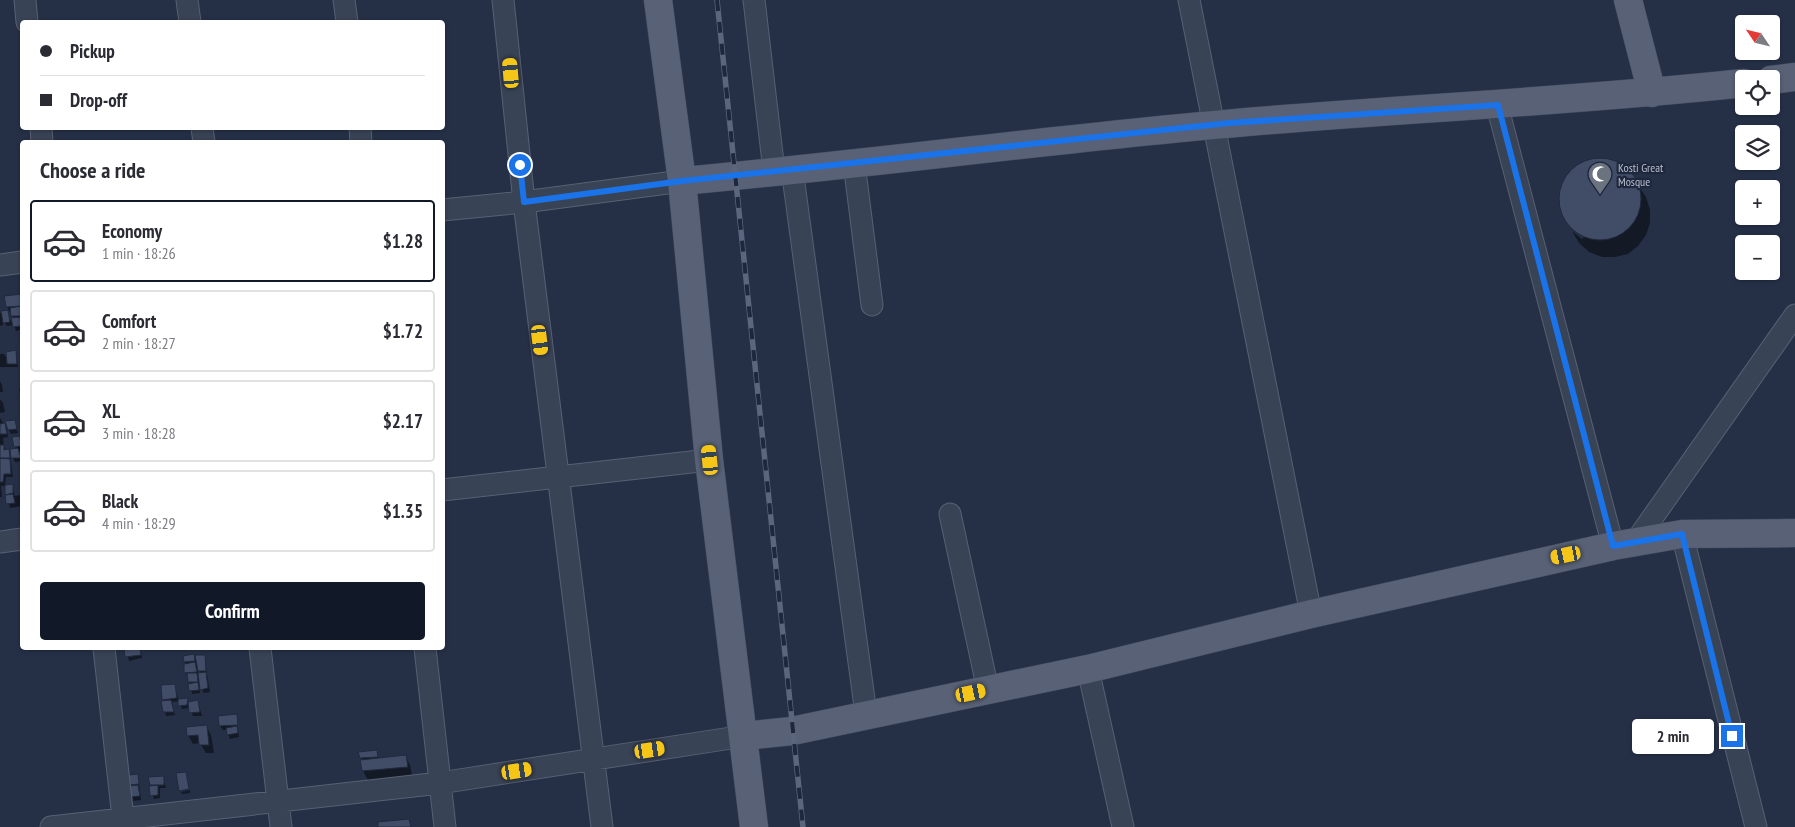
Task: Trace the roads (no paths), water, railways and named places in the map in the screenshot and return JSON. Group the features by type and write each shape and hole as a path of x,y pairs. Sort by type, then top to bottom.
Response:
{"main road":[{"path":"658,0 682,181 710,460 754,827"},
{"path":"1628,0 1652,93"},
{"path":"1780,79 1795,77"},
{"path":"682,181 1213,125 1652,93 1735,84"},
{"path":"744,736 792,731 1088,669 1311,614 1625,544 1682,534 1795,533"}],"street":[{"path":"24,0 27,20"},
{"path":"187,0 190,20"},
{"path":"344,0 347,20"},
{"path":"504,0 524,202 602,827"},
{"path":"754,0 783,170 866,714"},
{"path":"1189,0 1311,614"},
{"path":"1498,105 1625,544"},
{"path":"854,163 872,305"},
{"path":"445,210 524,202 682,181"},
{"path":"0,265 20,262"},
{"path":"1625,544 1795,315"},
{"path":"445,490 710,460"},
{"path":"950,514 988,690"},
{"path":"1682,534 1756,827"},
{"path":"0,542 20,539"},
{"path":"104,650 123,823"},
{"path":"260,650 281,827"},
{"path":"425,650 445,827"},
{"path":"1088,669 1123,827"},
{"path":"51,827 123,823 278,801 440,783 744,736"}],"railway":[{"path":"717,0 803,827"}],"place":[{"name":"Kosti Great Mosque","path":"1600,195"}]}
